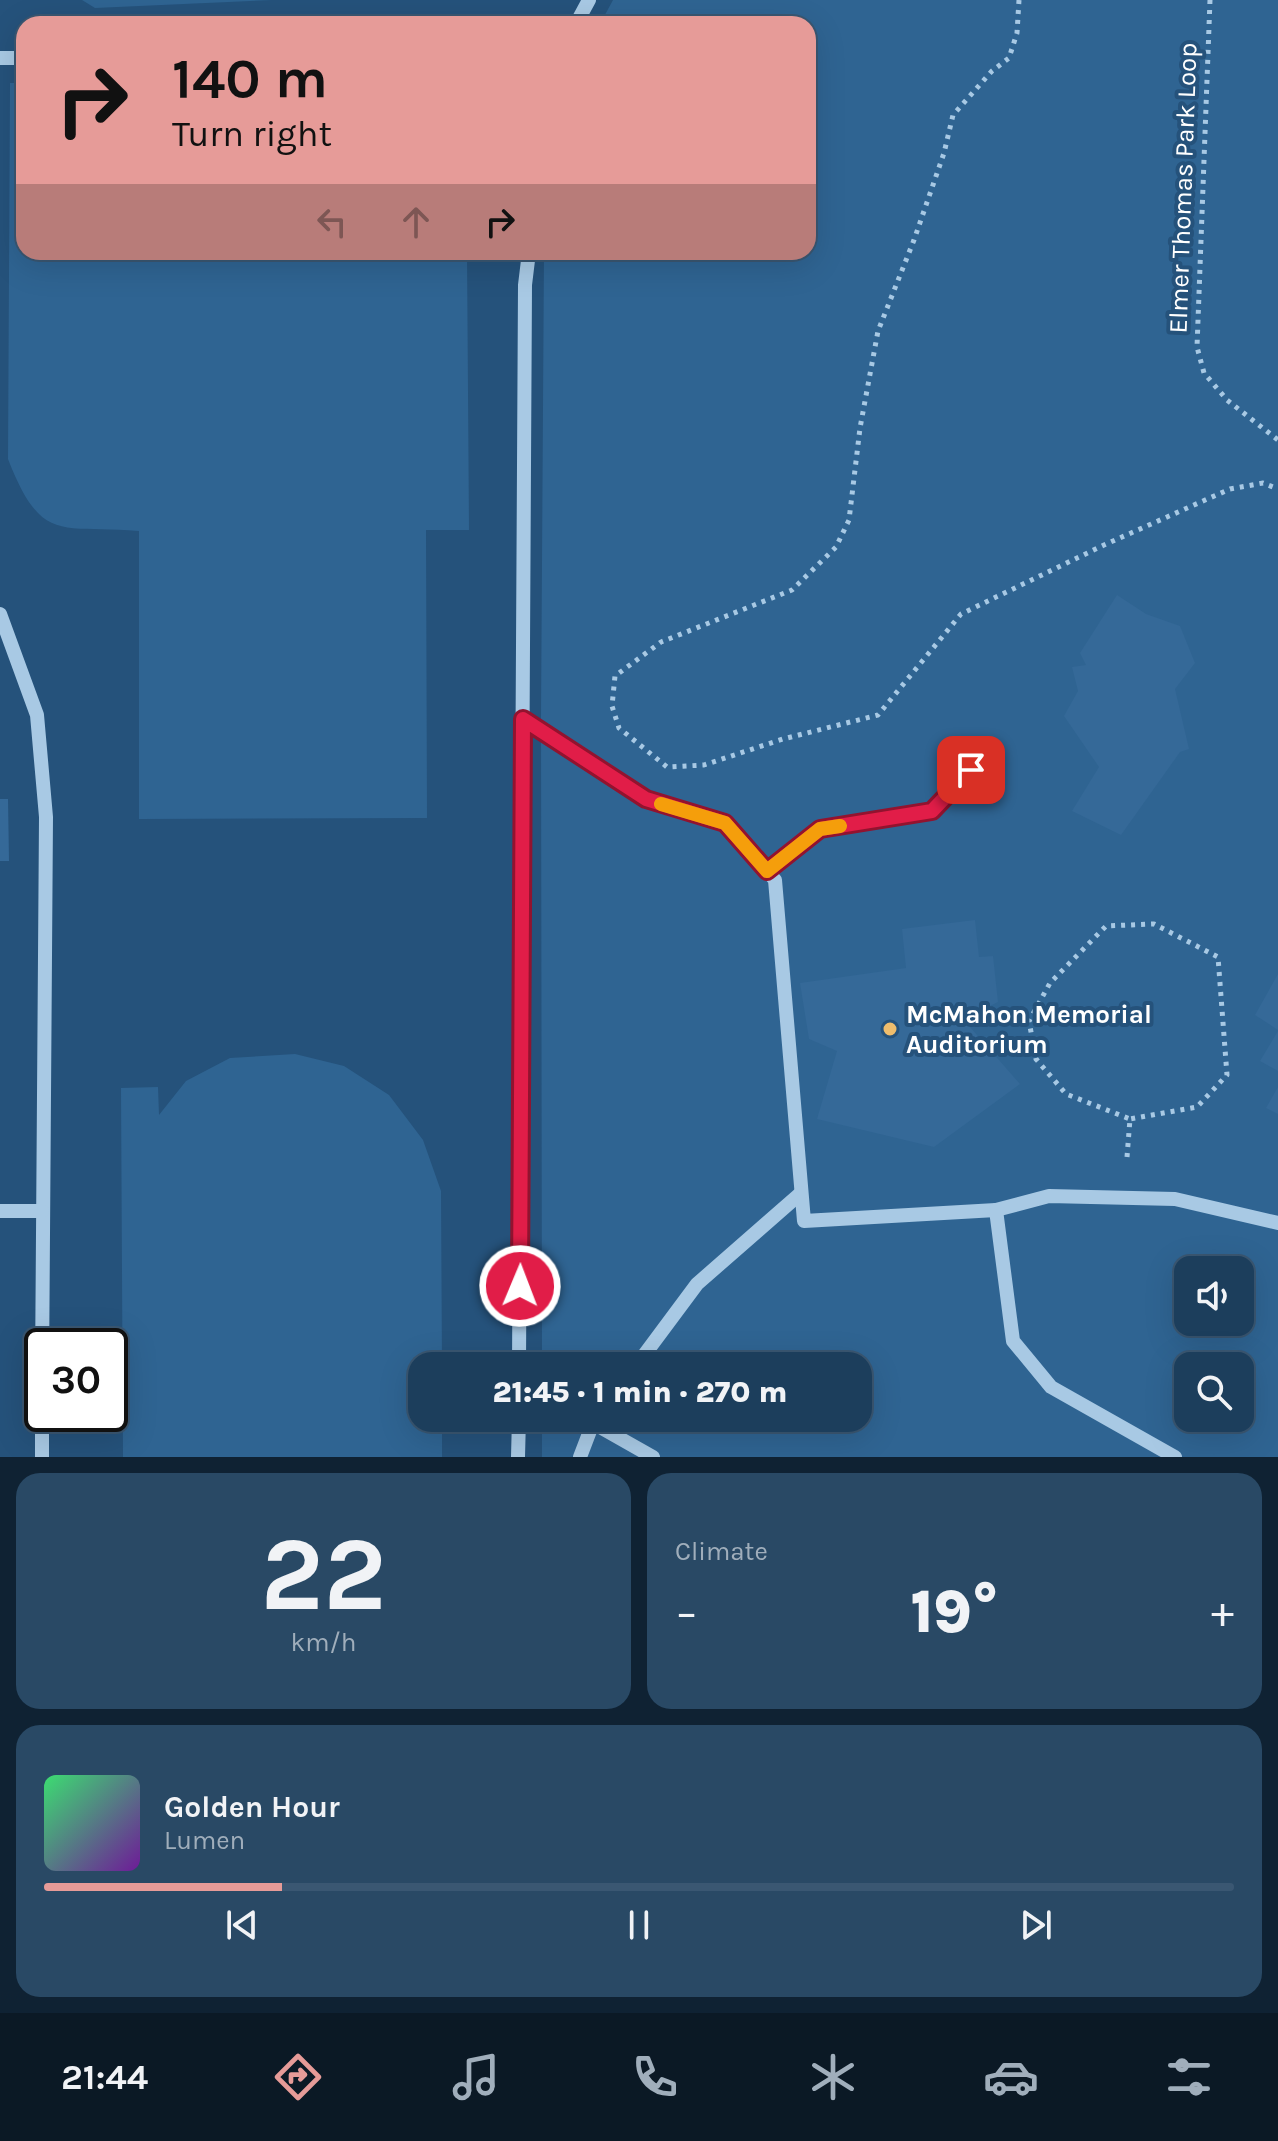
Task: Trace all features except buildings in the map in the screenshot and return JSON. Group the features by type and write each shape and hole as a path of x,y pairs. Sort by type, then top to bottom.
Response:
{"street":[{"path":"519,1352 525,285 528,260"},
{"path":"0,614 37,715 46,817 42,1328"},
{"path":"523,719 646,799 725,823 775,880 804,1221 996,1210 1049,1196 1175,1199 1278,1223"},
{"path":"767,871 820,829 932,811 990,749"},
{"path":"646,1352 697,1284 801,1193"},
{"path":"996,1210 1013,1341 1051,1387 1175,1457"},
{"path":"0,1211 42,1211"},
{"path":"42,1432 42,1457"},
{"path":"518,1457 519,1432"},
{"path":"580,1457 587,1432"},
{"path":"611,1432 653,1457"}],"path":[{"path":"1019,0 1017,33 1009,58 992,71 953,115 944,153 914,240 878,331 860,428 849,520 836,547 792,590 661,642 615,676 612,706 619,728 667,767 704,765 783,739 878,715 961,614 1230,489 1263,483 1278,489"},
{"name":"Elmer Thomas Park Loop","path":"1210,0 1197,347 1204,373 1227,400 1278,440"},
{"path":"1154,924 1218,957 1227,1075 1197,1107 1130,1119 1066,1094 1036,1059 1029,1021 1050,983 1106,926 1154,924"},
{"path":"1127,1157 1130,1119"}],"shaded area":[{"path":"82,0 272,0 95,8"},
{"path":"613,0 1278,0 1278,1457 542,1457 542,1432 872,1432 872,1352 542,1352 544,260 816,260 816,16 604,16"},
{"path":"10,83 16,83 16,260 467,260 469,530 426,530 427,818 139,819 139,531 72,528 44,518 20,487 8,459"},
{"path":"295,1054 344,1066 389,1095 423,1140 441,1191 442,1352 408,1352 408,1432 442,1432 442,1457 123,1457 123,1432 128,1432 128,1328 122,1328 121,1088 158,1087 159,1115 186,1081 230,1058"}],"slow traffic":[{"path":"661,804 725,823 767,871 820,829 840,826"}],"place":[{"name":"McMahon Memorial Auditorium","path":"890,1029"}],"route":[{"path":"520,1286 523,719 646,799 725,823 767,871 820,829 932,811 971,770"}]}
